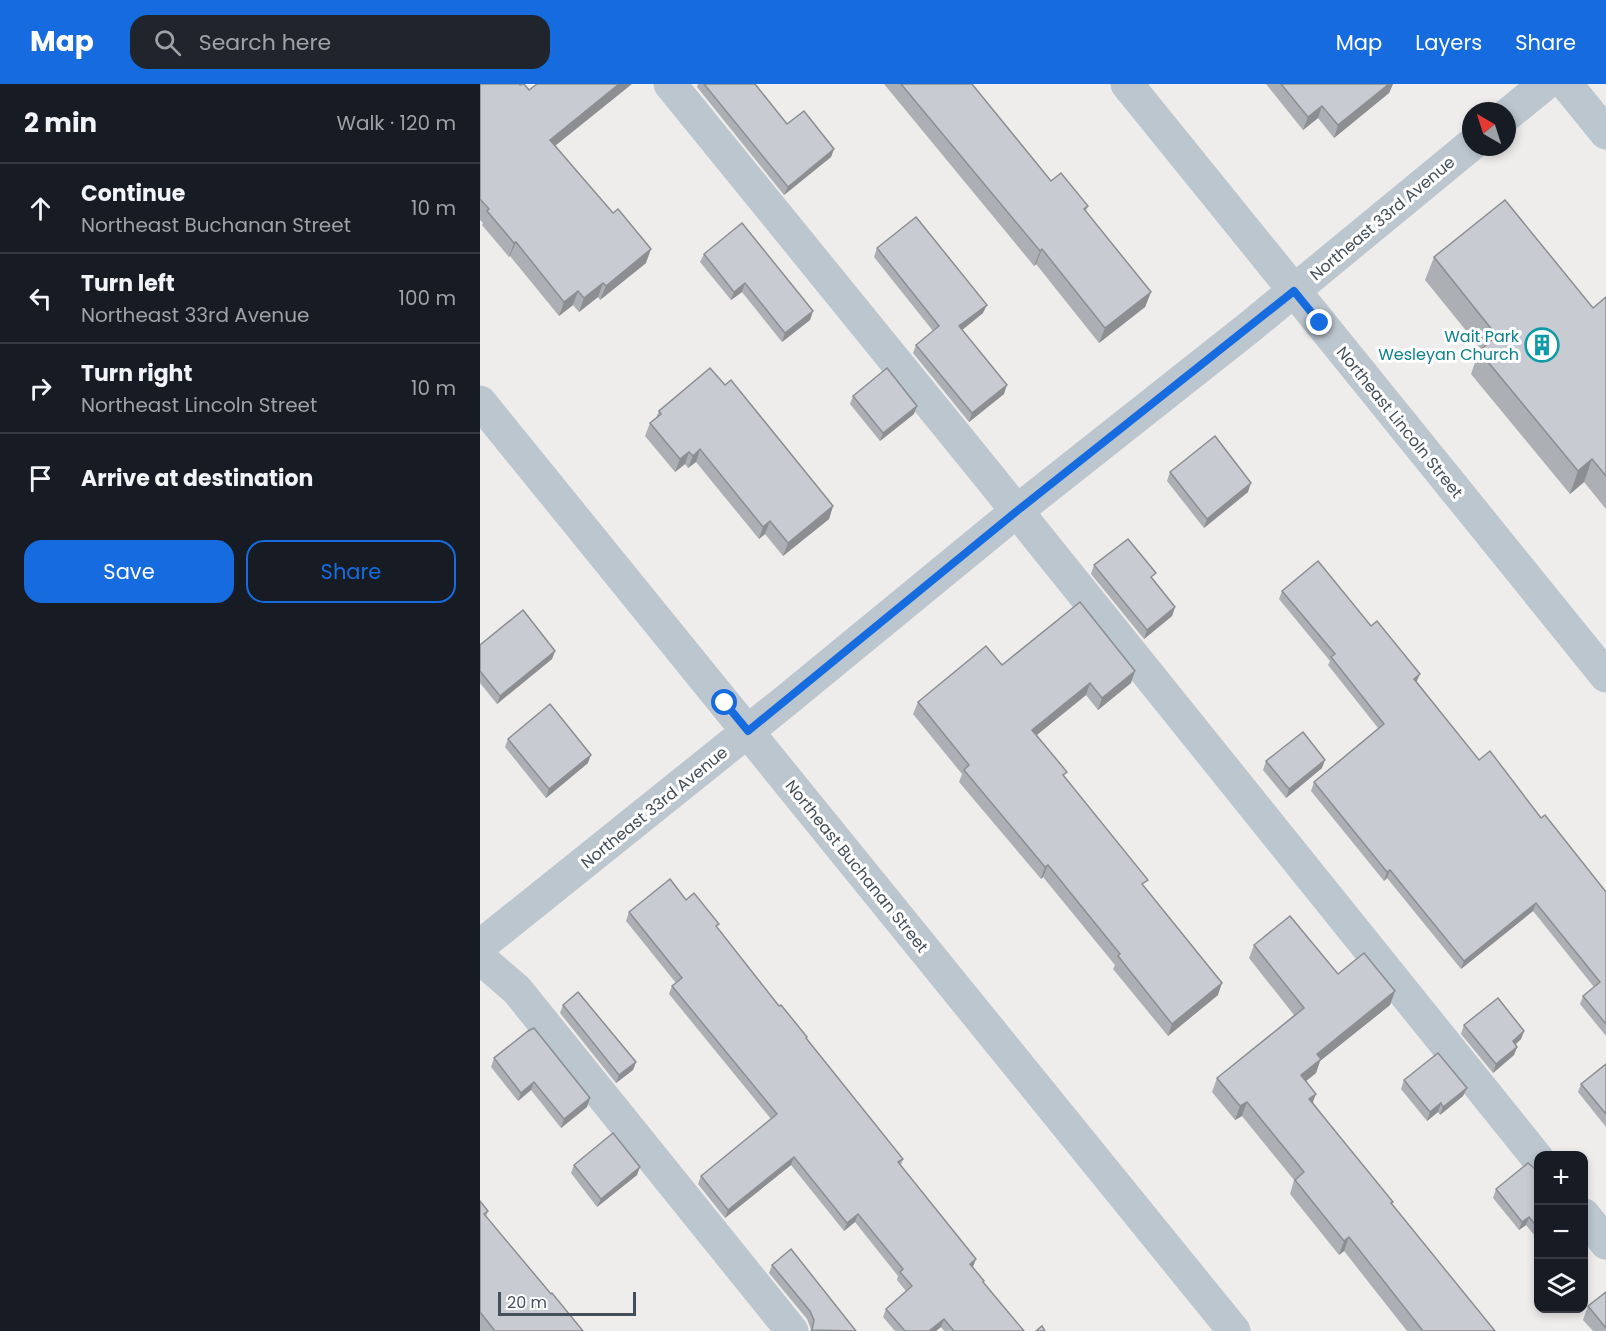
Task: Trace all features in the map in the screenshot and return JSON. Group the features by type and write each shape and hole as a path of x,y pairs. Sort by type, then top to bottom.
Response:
{"street":[{"path":"670,84 1534,1153"},
{"name":"Northeast Lincoln Street","path":"1126,84 1606,676"},
{"path":"1516,108 1545,84"},
{"path":"1566,84 1606,133"},
{"name":"Northeast 33rd Avenue","path":"480,946 1017,511 1294,291 1462,152"},
{"name":"Northeast Buchanan Street","path":"480,402 1234,1331"},
{"path":"480,958 518,990 792,1331"},
{"path":"1588,1220 1606,1243"}],"building":[{"path":"480,84 524,84 529,90 537,84 619,84 550,140 613,213 618,209 651,249 606,286 603,283 584,298 578,291 564,302 516,242 514,243 487,211 489,209 480,199"},
{"path":"704,84 755,84 787,124 804,111 834,149 788,187"},
{"path":"901,84 972,84 1051,181 1061,173 1088,206 1084,209 1151,292 1105,328 1042,249 1040,251"},
{"path":"1281,84 1389,84 1338,125 1322,106 1308,117"},
{"name":"Wait Park Wesleyan Church","path":"1505,200 1593,308 1606,297 1606,476 1592,459 1578,471 1479,351 1497,336 1434,257"},
{"path":"916,217 987,305 959,326 1007,385 972,413 916,345 939,326 877,248"},
{"path":"742,223 813,311 785,333 745,283 734,292 704,254"},
{"path":"710,368 725,385 731,380 833,506 788,543 770,521 763,527 700,449 693,456 689,452 680,459 650,423 661,414 659,411"},
{"path":"887,368 917,406 883,433 853,396"},
{"path":"1215,436 1251,483 1207,519 1170,472"},
{"path":"1128,539 1156,573 1151,577 1175,607 1147,630 1094,565"},
{"path":"1318,561 1371,626 1377,621 1420,674 1414,679 1479,760 1490,751 1541,818 1545,815 1606,892 1606,1024 1583,996 1600,982 1536,903 1464,961 1390,870 1387,872 1314,782 1384,724 1331,657 1335,654 1282,591"},
{"path":"1080,602 1135,671 1102,698 1090,683 1032,730 1067,772 1063,775 1148,880 1142,884 1222,983 1172,1024 1118,956 1120,954 1048,865 1045,867 964,770 969,765 918,702 986,646 1002,665"},
{"path":"523,610 555,651 500,696 480,671 480,645"},
{"path":"550,704 591,755 549,789 508,739"},
{"path":"1303,732 1325,760 1289,789 1266,761"},
{"path":"670,879 686,900 694,893 719,924 716,926 903,1159 898,1162 976,1259 970,1264 1024,1331 954,1331 944,1319 929,1331 905,1331 886,1309 912,1286 900,1272 903,1269 858,1214 847,1223 794,1157 728,1210 701,1176 777,1114 672,986 682,978 629,912"},
{"path":"1290,916 1338,974 1364,953 1395,991 1317,1054 1321,1059 1301,1075 1316,1094 1309,1099 1495,1331 1423,1331 1349,1237 1344,1241 1295,1180 1304,1172 1247,1102 1240,1106 1217,1078 1304,1008 1254,945"},
{"path":"578,992 636,1062 619,1075 563,1005"},
{"path":"1498,998 1524,1031 1513,1041 1517,1047 1496,1064 1464,1025"},
{"path":"534,1028 590,1098 564,1119 534,1082 521,1093 494,1058"},
{"path":"1438,1053 1467,1088 1443,1107 1441,1103 1430,1112 1404,1080"},
{"path":"1606,1064 1606,1114 1581,1084"},
{"path":"613,1133 640,1167 601,1199 574,1165"},
{"path":"1528,1163 1534,1168 1534,1223 1529,1217 1522,1222 1496,1189"},
{"path":"480,1201 488,1211 484,1214 583,1331 495,1331 480,1312"},
{"path":"791,1249 856,1331 812,1330 814,1320 810,1311 772,1265"},
{"path":"1606,1292 1606,1328 1588,1306"}],"place":[{"name":"Wait Park Wesleyan Church","path":"1542,345"}],"route":[{"path":"725,703 748,731 1017,511 1294,291 1320,323"}]}
